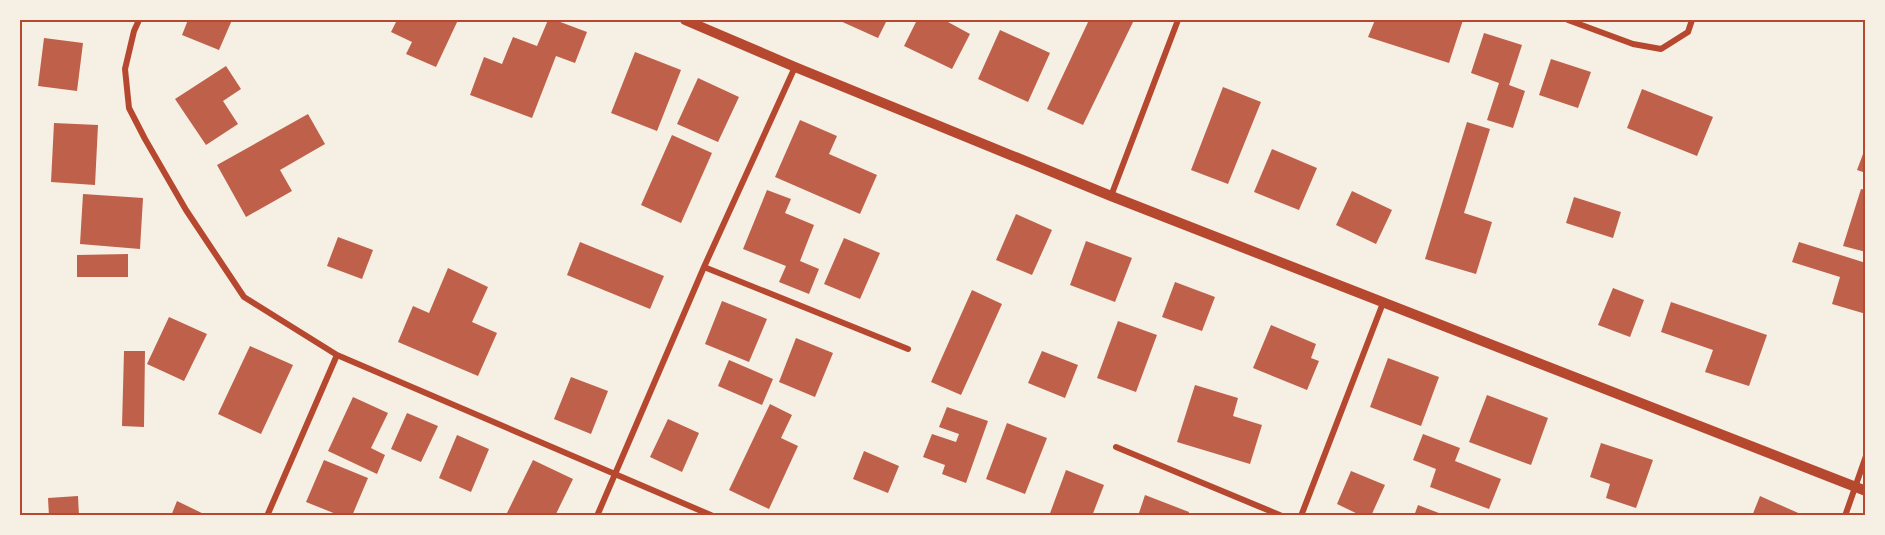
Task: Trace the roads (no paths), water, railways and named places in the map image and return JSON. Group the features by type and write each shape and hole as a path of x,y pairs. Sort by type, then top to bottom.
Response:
{"street":[{"path":"139,20 125,69 129,108 186,210 244,297 337,355 713,516"},
{"path":"686,20 795,67 1112,196 1860,489"},
{"path":"1112,196 1178,20"},
{"path":"1568,20 1633,44 1661,49 1688,32 1692,20"},
{"path":"597,516 704,267 795,67"},
{"path":"704,267 908,349"},
{"path":"1301,516 1383,303"},
{"path":"267,516 337,355"},
{"path":"1116,447 1282,516"},
{"path":"1845,516 1860,489 1866,456"}]}
